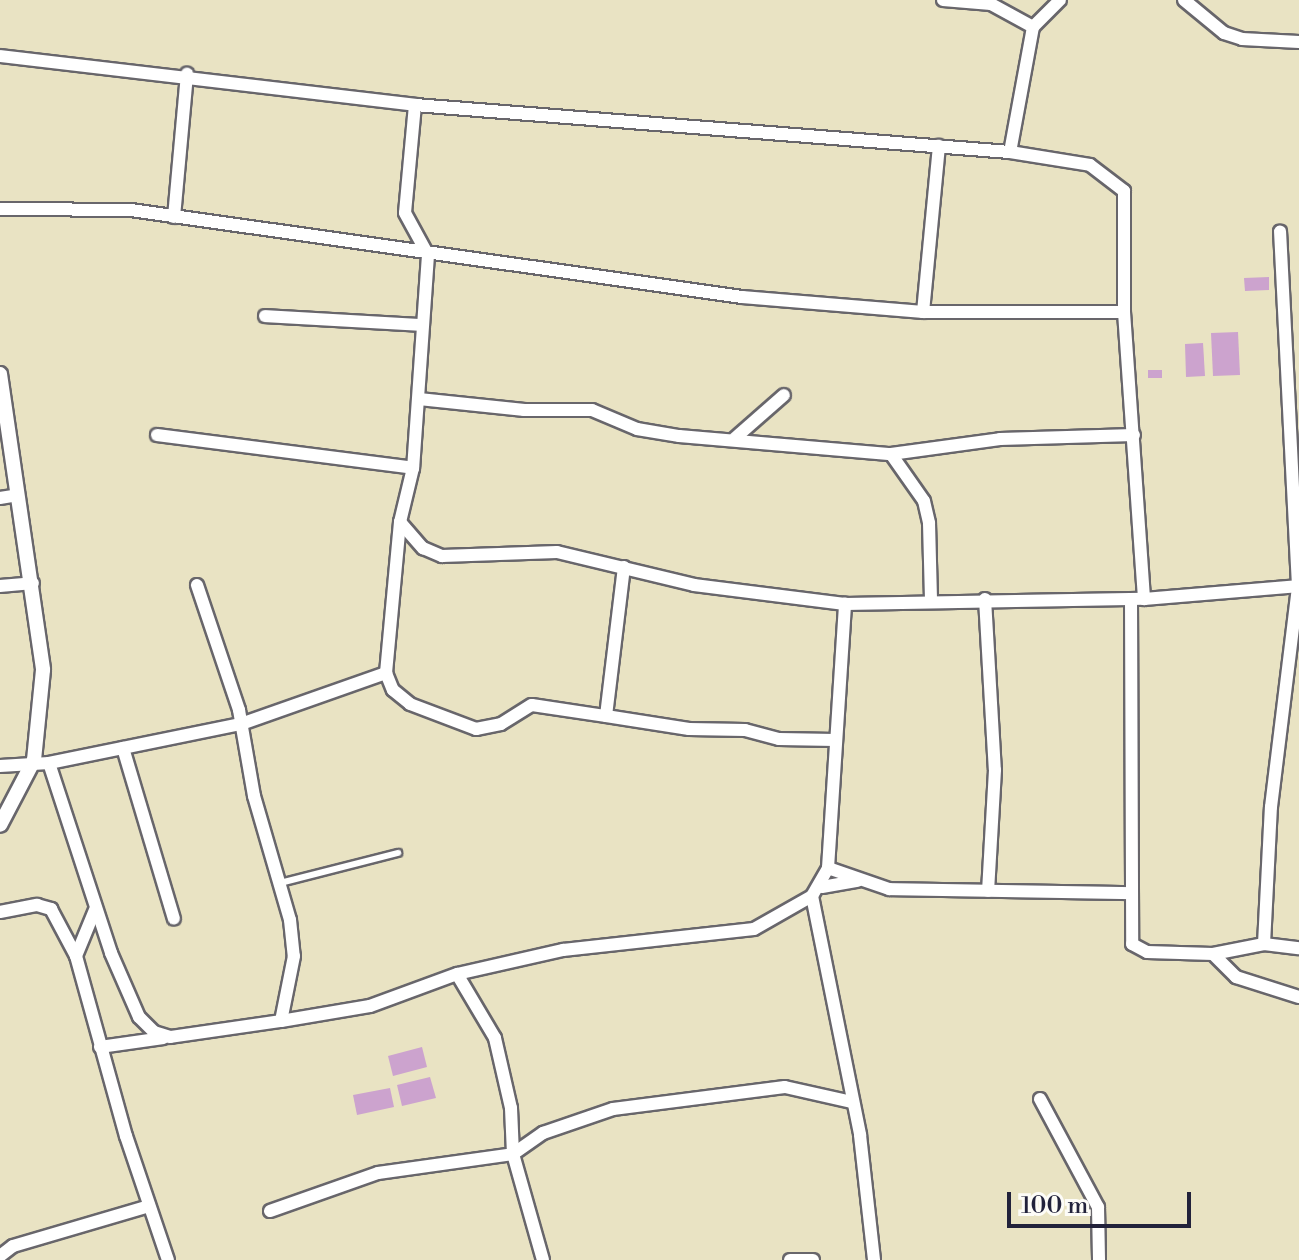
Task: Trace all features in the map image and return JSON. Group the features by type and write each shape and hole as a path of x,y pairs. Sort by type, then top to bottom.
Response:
{"street":[{"path":"943,0 991,4 1033,27"},
{"path":"1010,152 1033,27 1060,0"},
{"path":"1184,0 1224,33 1242,39 1299,42"},
{"path":"0,56 187,74 415,105 1010,152 1090,165 1124,191 1124,312 1134,435 1137,599 1131,937 1137,948 1213,954 1264,944 1299,948"},
{"path":"174,217 187,74"},
{"path":"415,105 405,213 413,235 428,255 413,468 400,522 386,673 393,690 410,704 476,729 501,724 532,705 689,729 745,730 779,739 835,740"},
{"path":"923,312 939,146"},
{"path":"0,209 83,207 174,217 742,297 923,312 1124,312"},
{"path":"1264,944 1271,807 1298,606 1293,369 1280,231"},
{"path":"265,316 422,325"},
{"path":"0,374 33,583 43,670 42,761 95,910 139,1017 154,1032 170,1037"},
{"path":"735,438 784,395"},
{"path":"419,399 524,410 592,410 637,429 891,454 1000,439 1134,435"},
{"path":"157,435 413,468"},
{"path":"891,454 924,501 929,523 931,599"},
{"path":"0,498 18,495"},
{"path":"400,522 423,548 442,556 557,552 694,585 845,604 931,599 1137,599 1298,586"},
{"path":"606,716 624,567"},
{"path":"0,586 33,583"},
{"path":"197,585 241,724 254,796 280,883 294,956 281,1021"},
{"path":"985,599 995,770 988,891"},
{"path":"845,604 828,868 817,892 852,1102 874,1260"},
{"path":"0,766 123,748 241,724 386,673"},
{"path":"123,748 174,919"},
{"path":"0,825 42,761"},
{"path":"828,868 857,881 889,889 1130,893"},
{"path":"100,1047 370,1006 457,974 563,950 754,929 817,892 857,881"},
{"path":"0,912 37,905 51,909 76,956 100,1047 168,1260"},
{"path":"76,956 95,910"},
{"path":"1213,954 1236,977 1299,997"},
{"path":"457,974 495,1038 511,1108 513,1154 543,1260"},
{"path":"270,1211 378,1173 513,1154 543,1133 613,1109 785,1087 852,1102"},
{"path":"1040,1099 1098,1207 1099,1260"},
{"path":"0,1256 13,1246 149,1206"},
{"path":"790,1260 813,1260"}],"lane":[{"path":"280,883 398,853"}],"building":[{"path":"1269,277 1269,290 1245,291 1244,278"},
{"path":"1238,332 1240,375 1213,376 1211,333"},
{"path":"1203,343 1205,376 1186,377 1185,344"},
{"path":"1148,370 1162,370 1162,378 1148,378"},
{"path":"422,1047 427,1067 393,1076 388,1056"},
{"path":"430,1077 436,1098 402,1106 397,1085"},
{"path":"390,1088 394,1107 357,1115 353,1095"}]}
